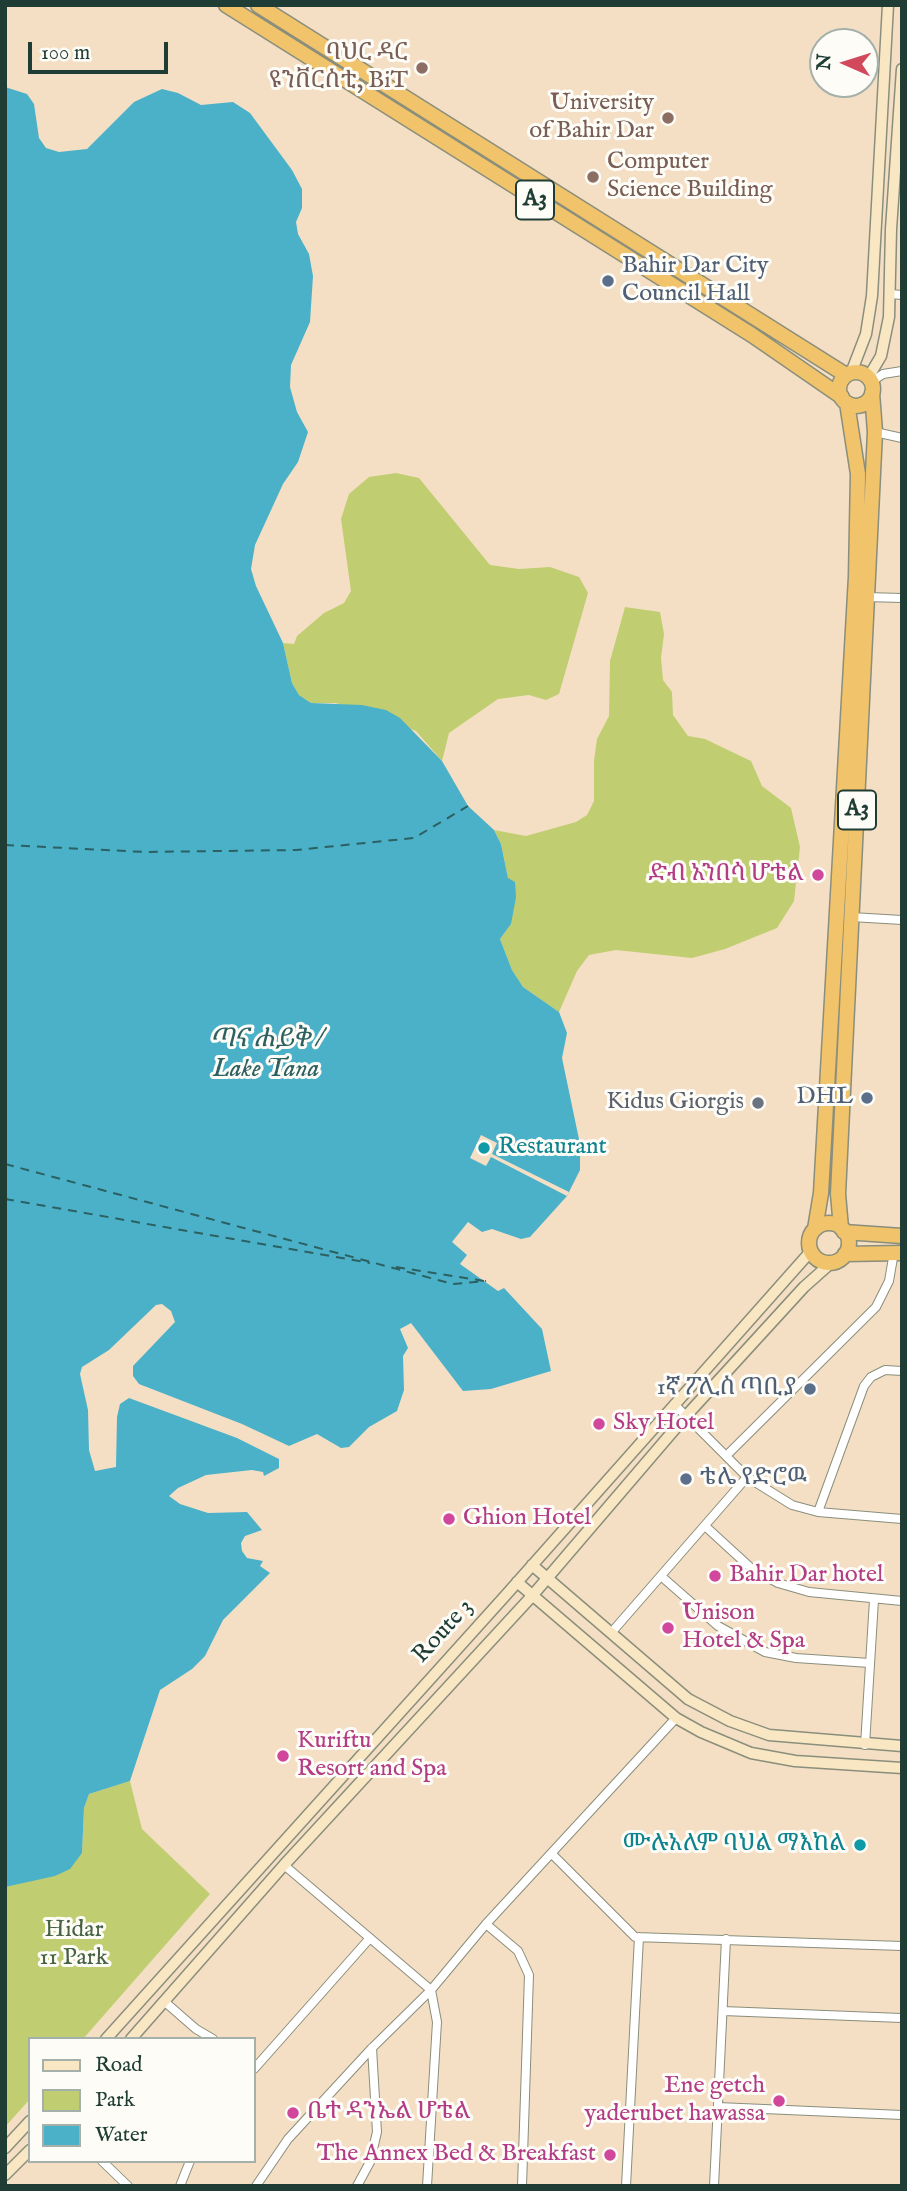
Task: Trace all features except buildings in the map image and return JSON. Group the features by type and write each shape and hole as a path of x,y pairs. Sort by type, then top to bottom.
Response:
{"highway":[{"name":"A3","path":"226,5 752,335 844,400"},
{"name":"A3","path":"258,5 848,374 860,373 871,384 875,432 834,931 824,1134 811,1251"},
{"name":"A3","path":"845,1254 848,1243 843,1230 838,1194 853,877 860,596 858,474 840,386 848,374"},
{"path":"844,400 859,406 871,384"},
{"path":"838,876 853,877"},
{"path":"834,931 851,924"},
{"path":"824,1134 841,1135"},
{"path":"815,1229 831,1224 843,1230 902,1236"},
{"path":"811,1251 819,1261 831,1263 845,1254 898,1252"}],"main road":[{"path":"848,374 866,334 872,296 888,8 902,10"},
{"path":"871,384 886,338 902,69"},
{"path":"881,117 900,118"},
{"path":"880,137 899,138"},
{"path":"872,296 890,294"},
{"name":"Route 3","path":"108,2037 811,1251"},
{"path":"133,2037 284,1865 532,1595 686,1416 804,1287 831,1263"},
{"path":"532,1565 688,1699 730,1721 769,1735 902,1746"},
{"path":"517,1582 676,1718 751,1752 796,1761 902,1768"},
{"path":"596,1649 611,1633"},
{"path":"676,1718 688,1699"},
{"path":"864,1767 865,1745"},
{"path":"335,1782 349,1794"},
{"path":"252,1875 265,1887"},
{"path":"135,2007 149,2019"},
{"path":"5,2148 28,2123"},
{"path":"5,2175 28,2152"}],"street":[{"path":"890,294 902,295"},
{"path":"871,384 883,374 902,371"},
{"path":"875,432 902,438"},
{"path":"860,596 902,598"},
{"path":"851,924 902,920"},
{"path":"727,1455 876,1307 889,1281 898,1252"},
{"path":"818,1512 864,1386 871,1377 885,1370 902,1371"},
{"path":"674,1404 747,1477 792,1505 818,1512 902,1519"},
{"path":"611,1633 747,1477"},
{"path":"705,1526 752,1569 778,1583 808,1592 902,1601"},
{"path":"661,1576 718,1626 765,1652 796,1658 870,1663"},
{"path":"865,1745 874,1600"},
{"path":"256,2186 288,2139 372,2048 431,1990 486,1924 553,1855 676,1718"},
{"path":"553,1855 630,1935 902,1945"},
{"path":"284,1865 431,1990 437,2022 426,2186"},
{"path":"486,1924 518,1951 529,1975 522,2186"},
{"path":"626,2186 639,1937"},
{"path":"256,2064 370,1938"},
{"path":"714,2186 726,1939"},
{"path":"165,2002 210,2037"},
{"path":"723,2011 902,2018"},
{"path":"357,2186 370,2162 377,2132 372,2048"},
{"path":"718,2107 902,2115"},
{"path":"104,2163 128,2186"},
{"path":"180,2186 189,2163"}],"green space":[{"path":"396,473 419,478 490,565 519,569 550,567 579,577 588,593 559,694 546,700 529,695 498,699 449,733 442,761 416,731 336,703 311,703 299,695 292,683 283,643 294,644 297,636 324,613 344,603 351,591 341,519 349,494 369,477"},
{"path":"625,607 660,612 664,634 661,658 663,680 672,692 673,715 688,736 705,739 751,761 762,786 791,808 800,847 794,901 777,928 725,949 692,958 616,950 589,955 577,971 559,1012 523,987 512,970 500,939 511,924 508,878 501,844 494,830 526,836 576,822 587,815 594,801 597,739 609,716 610,661"},
{"name":"Hidar 11 Park","path":"130,1781 142,1829 210,1894 85,2037 28,2037 28,2101 5,2127 5,1887 26,1881 82,1853 84,1808 89,1794"}],"water":[{"name":"ጣና ሐይቅ / Lake Tana","path":"5,87 27,94 34,104 39,138 46,148 59,152 87,149 134,102 162,89 178,93 201,105 233,102 250,113 292,170 302,189 302,208 296,222 298,234 309,254 313,276 310,322 291,365 290,387 297,412 308,432 298,462 283,484 255,545 251,569 256,586 283,643 292,683 299,695 311,703 362,705 386,710 400,718 442,761 468,806 494,830 501,844 508,878 515,882 516,897 511,924 500,939 512,970 523,987 559,1012 567,1033 562,1058 580,1144 580,1170 567,1196 530,1237 521,1239 492,1229 482,1232 468,1222 452,1242 467,1255 460,1264 498,1291 504,1288 542,1329 551,1371 491,1389 463,1391 411,1323 400,1329 408,1348 403,1356 404,1390 397,1411 369,1427 349,1447 341,1448 317,1434 289,1446 242,1424 139,1384 133,1376 133,1366 175,1322 171,1311 162,1304 156,1305 109,1350 82,1367 80,1374 88,1410 89,1450 95,1471 116,1467 117,1417 120,1404 129,1398 237,1438 279,1459 279,1468 264,1476 263,1472 252,1470 206,1475 178,1488 169,1496 180,1504 208,1513 247,1512 262,1530 245,1536 241,1543 242,1551 247,1558 263,1561 260,1566 270,1573 223,1620 205,1656 192,1669 160,1690 130,1781 89,1794 84,1808 82,1853 70,1869 55,1876 5,1887"}],"pier":[{"path":"481,1135 497,1143 492,1154 569,1192 567,1196 491,1157 486,1166 470,1158"}],"ferry route":[{"path":"5,845 145,852 296,850 414,838 468,806"},
{"path":"5,1164 453,1284 486,1281"},
{"path":"5,1199 370,1263"},
{"path":"396,1267 484,1281"}],"place":[{"name":"ባህር ዳር ዩንቨርስቲ, BiT","path":"422,68"},
{"name":"University of Bahir Dar","path":"668,118"},
{"name":"Computer Science Building","path":"593,177"},
{"name":"Bahir Dar City Council Hall","path":"608,281"},
{"name":"ድብ አንበሳ ሆቴል","path":"818,875"},
{"name":"DHL","path":"867,1098"},
{"name":"Kidus Giorgis","path":"758,1103"},
{"name":"Restaurant","path":"484,1148"},
{"name":"1ኛ ፖሊስ ጣቢያ","path":"810,1389"},
{"name":"Sky Hotel","path":"599,1424"},
{"name":"ቴሌ የድሮዉ","path":"686,1479"},
{"name":"Ghion Hotel","path":"449,1519"},
{"name":"Bahir Dar hotel","path":"715,1576"},
{"name":"Unison Hotel & Spa","path":"668,1628"},
{"name":"Kuriftu Resort and Spa","path":"283,1756"},
{"name":"ሙሉአለም ባህል ማእከል","path":"860,1845"},
{"name":"Ene getch yaderubet hawassa","path":"779,2101"},
{"name":"ቤተ ዳንኤል ሆቴል","path":"293,2113"},
{"name":"The Annex Bed & Breakfast","path":"610,2155"}]}
